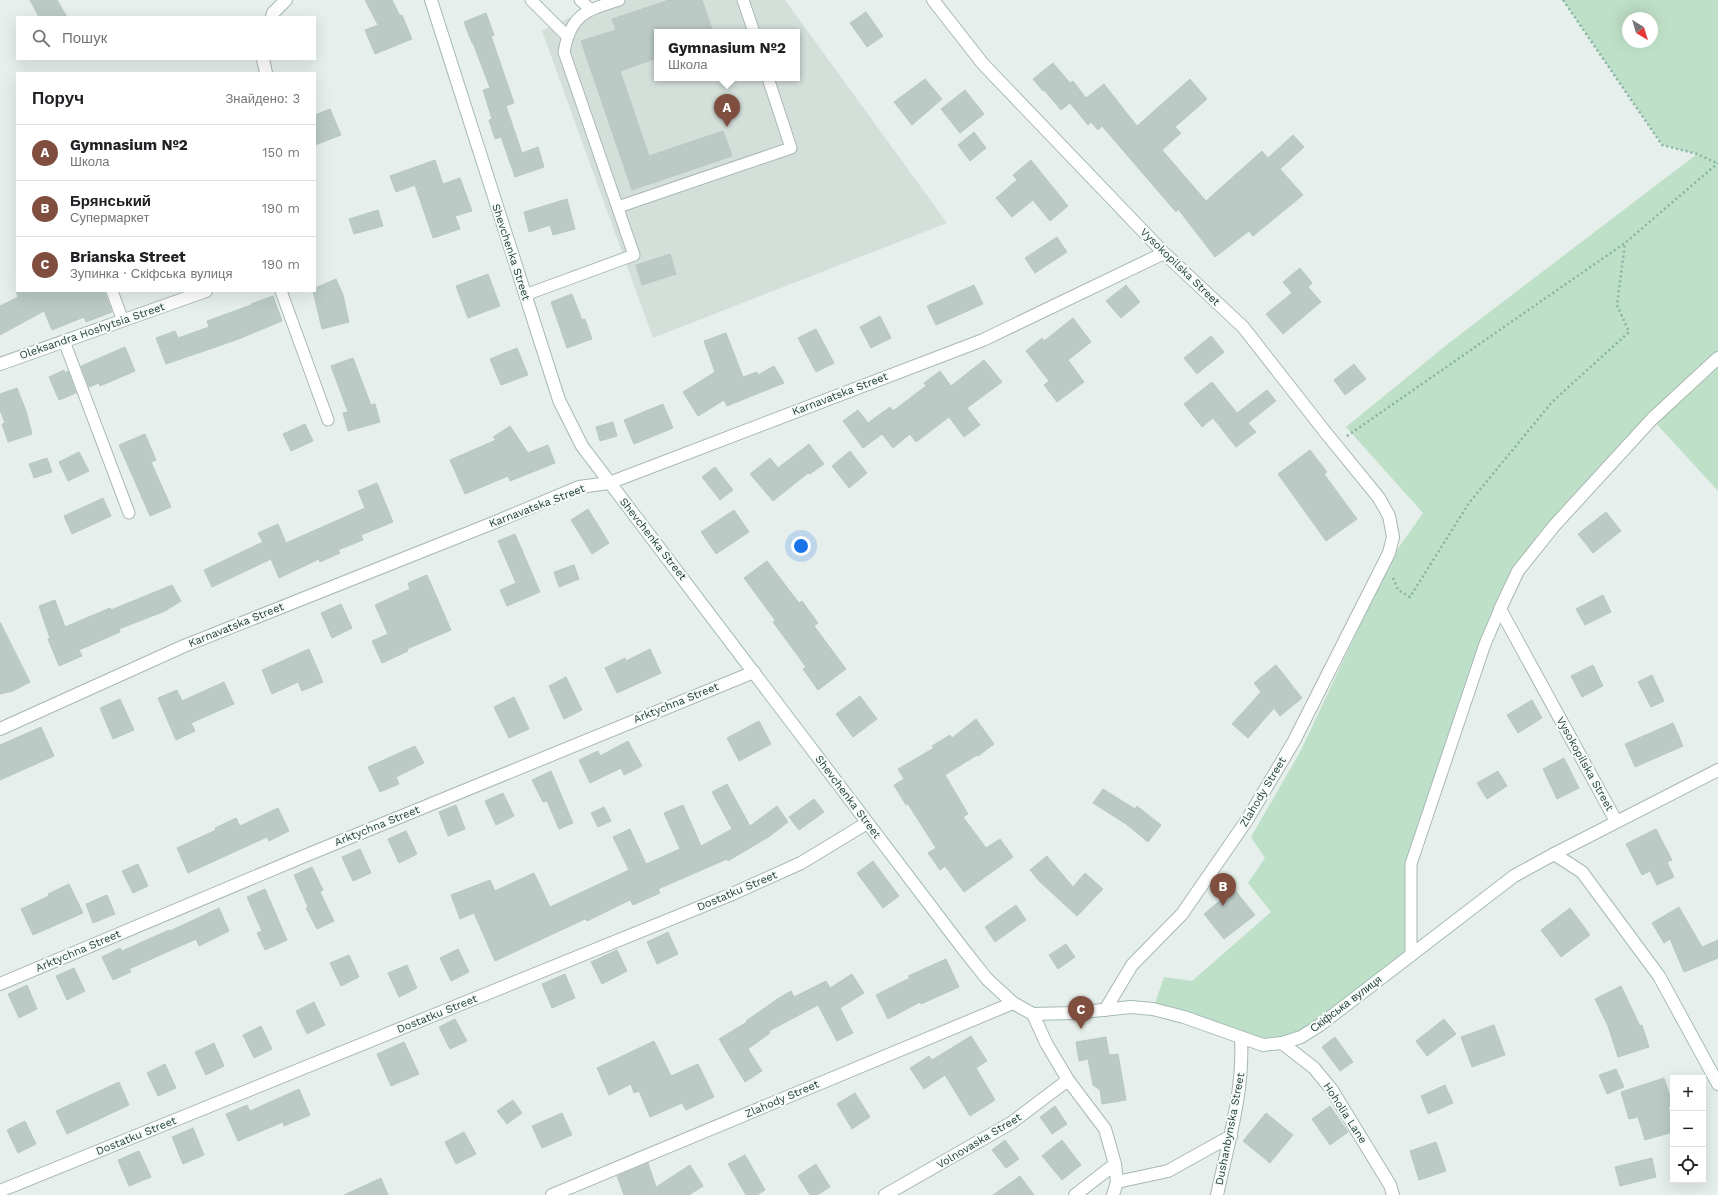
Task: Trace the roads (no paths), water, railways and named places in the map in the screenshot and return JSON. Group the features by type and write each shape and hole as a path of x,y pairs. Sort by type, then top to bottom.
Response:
{"street":[{"path":"272,16 273,12 286,0"},
{"name":"Shevchenka Street","path":"431,0 559,400 582,446 987,979 1013,1003"},
{"name":"Vysokopilska Street","path":"933,0 983,64 1164,253 1243,327 1379,498 1389,516 1394,537 1388,556"},
{"path":"263,60 266,72"},
{"name":"Karnavatska Street","path":"0,729 184,646 493,523 579,487 609,483 983,340 1164,253"},
{"name":"Oleksandra Hoshytsia Street","path":"0,364 203,292"},
{"path":"1500,609 1518,571 1554,526 1652,419 1718,358"},
{"name":"Zlahody Street","path":"1105,1010 1132,965 1182,914 1246,820 1294,741 1388,556"},
{"name":"Vysokopilska Street","path":"1500,609 1616,821 1554,854"},
{"name":"Arktychna Street","path":"0,984 302,856 754,672"},
{"path":"1616,821 1718,770"},
{"name":"Dostatku Street","path":"0,1191 730,895 801,863 867,823"},
{"path":"1554,854 1582,872 1660,976 1718,1084"},
{"name":"Скіфська вулиця","path":"1033,1014 1073,1013 1131,1007 1153,1009 1184,1017 1263,1045 1282,1043 1301,1037 1320,1025 1514,876 1554,854"},
{"path":"1013,1003 1033,1014 1046,1043 1068,1080 1105,1130 1115,1164 1117,1182 1114,1195"},
{"name":"Zlahody Street","path":"552,1195 1013,1003"},
{"name":"Dushanbynska Street","path":"1217,1195 1231,1136 1238,1097 1243,1062 1242,1038"},
{"name":"Hoholia Lane","path":"1282,1043 1314,1068 1332,1090 1390,1185 1393,1195"},
{"name":"Volnovaska Street","path":"885,1195 1011,1124 1068,1080"},
{"path":"1117,1182 1168,1171 1231,1136"},
{"path":"1075,1195 1115,1164"}],"lane":[{"path":"531,0 567,36"},
{"path":"580,0 590,9"},
{"path":"525,295 634,255 564,52 567,36 574,21 590,9 618,0"},
{"path":"743,0 753,29"},
{"path":"618,207 791,148 769,81"},
{"path":"112,292 123,320"},
{"path":"281,292 328,420"},
{"path":"64,341 129,513"},
{"path":"1411,955 1411,864 1484,644 1500,609"}],"place":[{"name":"Gymnasium №2","path":"727,127"},
{"name":"Брянський","path":"1223,906"},
{"name":"Brianska Street","path":"1081,1029"}]}
